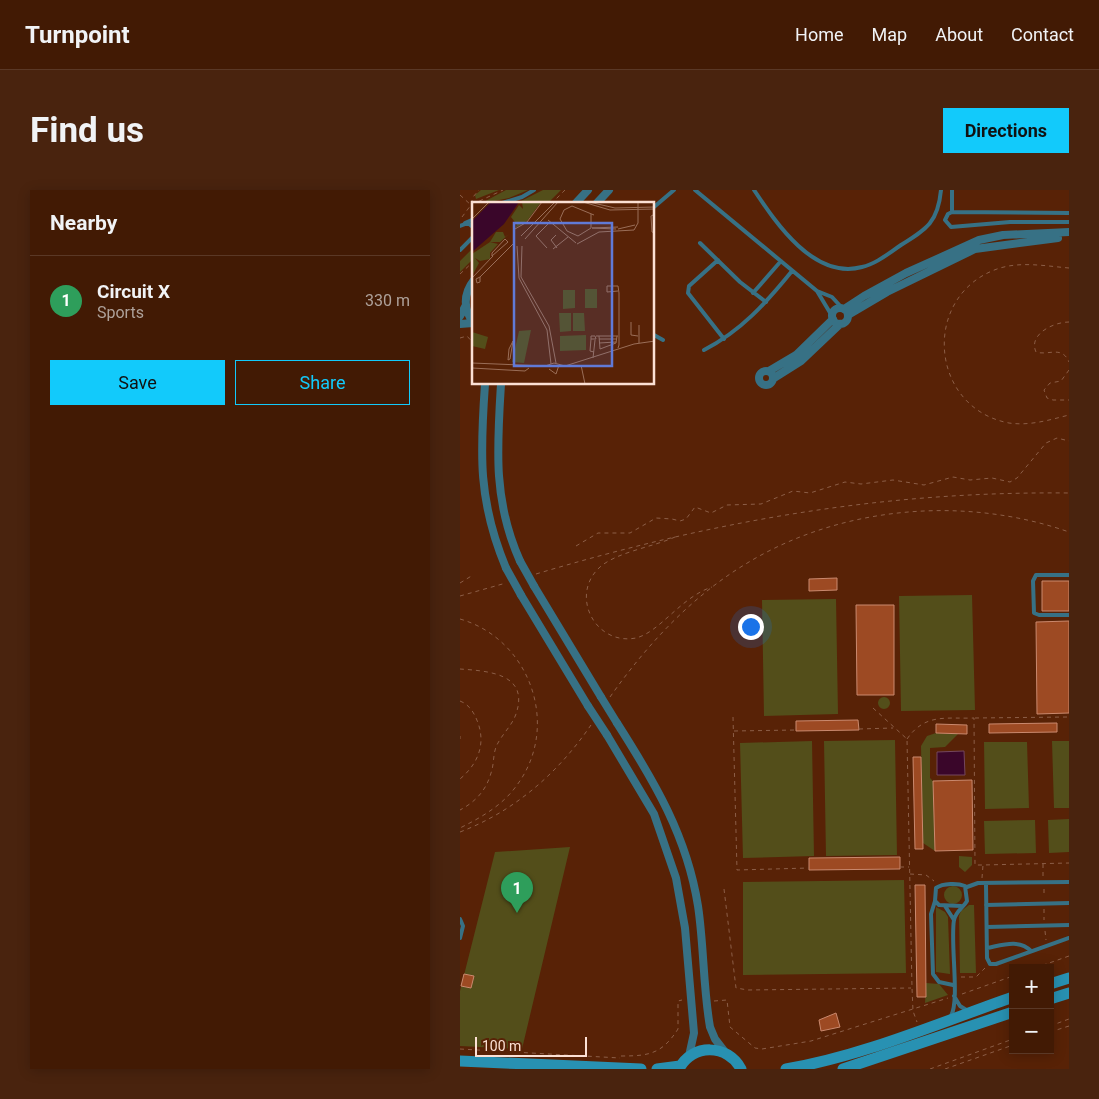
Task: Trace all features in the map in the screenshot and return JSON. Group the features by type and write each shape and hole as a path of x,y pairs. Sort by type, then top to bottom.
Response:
{"main road":[{"path":"1054,983 1069,978"},
{"path":"1054,999 1069,993"},
{"path":"786,1069 833,1058 1009,998"},
{"path":"846,1069 872,1065 1009,1014"},
{"path":"657,1069 680,1067 689,1056 709,1049 726,1053 743,1068"},
{"path":"460,1061 641,1069"}],"street":[{"path":"577,202 588,190"},
{"path":"598,202 610,190"},
{"path":"845,311 874,290 979,240 1003,235 1069,232"},
{"path":"845,311 845,322 840,324 801,362 772,375 796,355 832,318 836,310 845,311 966,252 995,244 1069,236"},
{"path":"472,284 466,294 466,305 472,318"},
{"path":"460,316 466,305"},
{"path":"832,318 840,324"},
{"path":"485,385 481,459 483,493 491,527 506,568 650,806 672,861 683,911 692,1000 694,1033 689,1056"},
{"path":"500,385 497,459 499,490 505,521 520,561 534,586 660,792 675,823 687,856 698,906 707,1002 712,1033 726,1053"}],"lane":[{"path":"506,202 522,197 534,190"},
{"path":"655,206 674,190"},
{"path":"695,190 817,291 832,297 845,311"},
{"path":"754,190 777,224 796,244 820,260 843,268 855,269 873,263 922,232 936,214 941,190"},
{"path":"952,190 952,212"},
{"path":"945,218 952,212 1069,213"},
{"path":"936,214 945,218"},
{"path":"945,218 947,225 952,227 1010,222 1069,222"},
{"path":"460,226 472,220"},
{"path":"465,223 472,227"},
{"path":"460,250 472,238"},
{"path":"700,243 753,293 766,302"},
{"path":"718,260 690,286 688,293 724,339"},
{"path":"753,293 781,261"},
{"path":"704,350 724,339 751,318 792,271"},
{"path":"817,291 832,318"},
{"path":"655,336 663,340"},
{"path":"1069,574 1036,575 1033,581 1034,613 1039,615 1069,615"},
{"path":"966,888 978,883 986,885 1069,882"},
{"path":"953,985 939,982 933,974 930,914 938,886 961,885 966,888"},
{"path":"986,885 987,948 990,964 996,964 1069,938"},
{"path":"949,1019 953,1011 954,996 954,920 961,906 967,901 966,888"},
{"path":"935,900 939,905 961,906"},
{"path":"986,905 1069,903"},
{"path":"945,906 954,920"},
{"path":"460,919 463,926 460,938"},
{"path":"987,927 1069,925"},
{"path":"987,948 1018,944 1025,945 1031,951"},
{"path":"954,996 960,1006 969,1012"}],"path":[{"path":"461,219 479,190"},
{"path":"477,202 503,190"},
{"path":"553,202 565,190"},
{"path":"460,195 470,205"},
{"path":"460,274 472,263"},
{"path":"1069,268 1017,265 998,269 981,277 966,289 954,305 947,322 944,341 945,360 956,387 968,402 984,413 1002,421 1020,424 1040,422 1069,415"},
{"path":"1069,322 1061,322 1045,329 1035,341 1034,348 1036,352 1042,354 1058,352 1063,354 1069,362"},
{"path":"460,338 467,336 472,342"},
{"path":"1069,370 1060,381 1050,382 1044,390 1047,398 1069,400"},
{"path":"576,546 598,533 630,533 656,518 672,518 680,521 686,519 695,507 711,513 727,505 761,504 793,491 810,493 845,482 861,484 893,480 924,485 953,477 970,480 992,478 1010,482 1017,478 1046,443 1057,438 1069,441"},
{"path":"529,576 620,549 747,520 864,503 963,496 1069,494"},
{"path":"604,700 662,633 713,587 744,565 784,544 842,524 882,515 930,511 977,512 1025,520 1069,532"},
{"path":"678,536 612,560 596,572 589,583 586,596 588,609 593,621 601,630 612,636 636,638 652,630 692,596 713,587"},
{"path":"460,582 473,575"},
{"path":"460,596 511,581"},
{"path":"460,619 492,634 515,656 526,673 534,693 538,724 532,755 518,784 496,807 460,828"},
{"path":"460,669 490,670 501,674 508,679 516,690 518,701 516,714 496,747 491,773 482,793 476,800 460,810"},
{"path":"460,701 475,714 482,734 479,754 475,763 460,779"},
{"path":"873,708 908,739"},
{"path":"733,717 737,870 809,868"},
{"path":"920,1030 913,1011 912,988 908,739 914,729 925,721 974,718 1069,717"},
{"path":"974,718 976,865 1069,863"},
{"path":"460,832 500,813 538,786 564,760 595,720"},
{"path":"858,729 894,728"},
{"path":"733,732 796,730"},
{"path":"978,883 978,878 983,878 983,865"},
{"path":"900,867 910,867"},
{"path":"910,874 926,874 938,886"},
{"path":"724,889 736,988 748,990 912,988"},
{"path":"1046,964 1069,956"},
{"path":"953,977 976,976 990,964"},
{"path":"707,1002 726,1000 730,1026 755,1048 762,1049 811,1041 913,1011 1009,977"},
{"path":"460,1049 648,1056 658,1051 678,1028 678,1001 692,1000"},
{"path":"1054,1025 1069,1019"},
{"path":"1054,1031 1069,1026"},
{"path":"930,1069 1009,1040"},
{"path":"945,1069 1009,1047"}],"shaded area":[{"path":"481,190 499,190 476,199 475,195"},
{"path":"506,190 528,190 509,198 484,202"},
{"path":"543,190 561,190 549,202 519,202"},
{"path":"472,249 472,260 460,272 460,261"},
{"path":"972,595 975,710 901,711 899,596"},
{"path":"836,599 838,714 764,716 762,600"},
{"path":"884,697 890,703 884,709 878,703"},
{"path":"936,733 958,734 945,747 930,748 935,851 923,843 921,746 927,736"},
{"path":"895,740 897,855 826,856 824,741"},
{"path":"812,741 814,856 743,858 740,743"},
{"path":"1052,741 1069,741 1069,808 1054,808"},
{"path":"984,742 1027,742 1029,808 985,809"},
{"path":"964,751 965,775 937,775 937,752"},
{"path":"1069,819 1069,852 1049,853 1048,820"},
{"path":"1035,820 1036,853 985,854 984,821"},
{"path":"570,847 522,1049 460,1046 460,991 495,852"},
{"path":"959,856 972,857 972,865 965,872 959,867"},
{"path":"904,880 906,973 743,975 743,882"},
{"path":"953,886 959,889 962,895 959,901 953,904 947,901 944,895 947,889"},
{"path":"969,905 974,905 976,973 960,973 959,916 961,911"},
{"path":"936,907 945,912 948,917 950,974 936,972"},
{"path":"926,983 939,984 948,995 925,1003"}],"building":[{"path":"837,578 837,590 809,591 809,579"},
{"path":"1042,581 1069,581 1069,611 1042,611"},
{"path":"856,605 894,605 894,695 857,695"},
{"path":"1069,621 1069,713 1037,714 1036,622"},
{"path":"858,720 859,730 796,731 796,721"},
{"path":"1057,723 1057,732 989,733 989,724"},
{"path":"936,724 967,725 967,734 936,733"},
{"path":"913,757 921,757 923,849 915,849"},
{"path":"972,780 973,850 935,851 933,781"},
{"path":"900,857 900,869 809,870 809,858"},
{"path":"915,885 925,885 926,997 917,997"},
{"path":"464,974 474,976 471,988 461,986"},
{"path":"836,1013 840,1027 821,1031 819,1020"}],"place":[{"name":"Circuit X","path":"517,913"}]}
